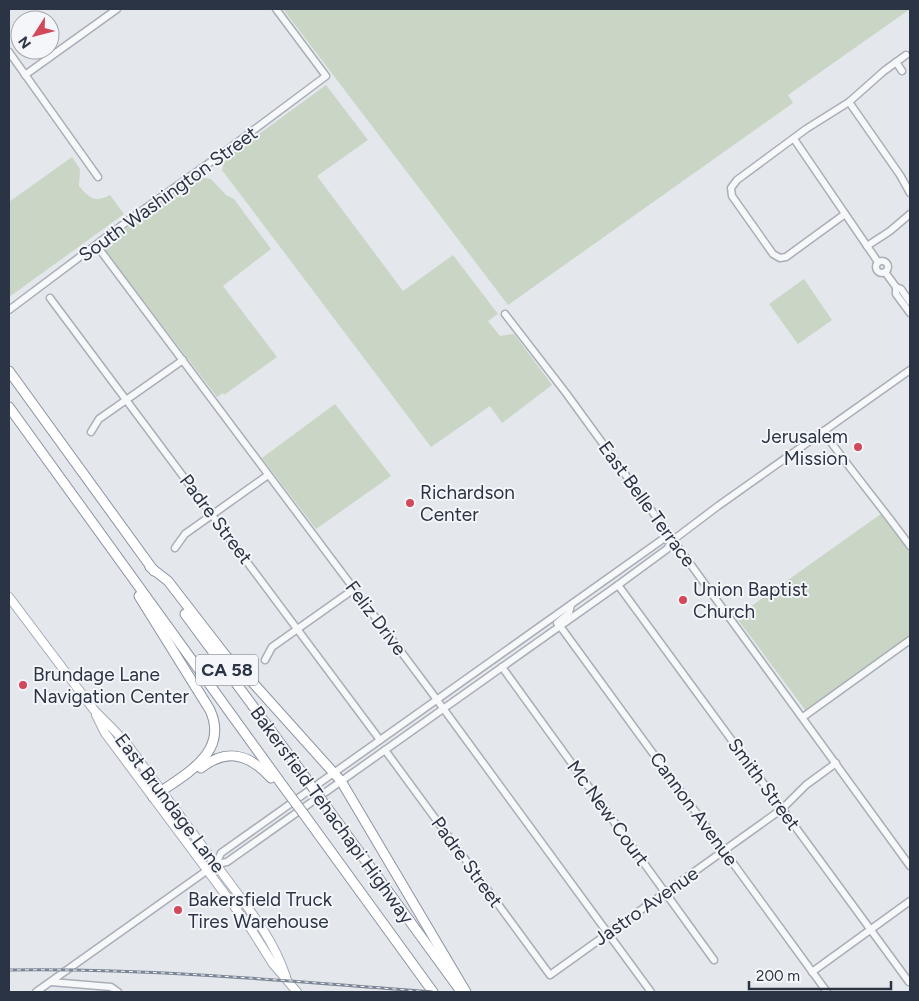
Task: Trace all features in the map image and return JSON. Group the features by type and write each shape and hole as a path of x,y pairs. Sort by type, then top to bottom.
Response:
{"highway":[{"name":"Bakersfield Tehachapi Highway","path":"9,371 150,567 455,979 462,992"},
{"name":"Bakersfield Tehachapi Highway","path":"9,407 282,787 433,992"},
{"path":"150,567 168,581 226,656 341,781 455,979 466,992"},
{"path":"132,577 140,597 210,710 214,722 214,738 205,757 163,794"},
{"path":"155,800 206,764 220,757 227,756 242,757 256,763 282,787"}],"main road":[{"name":"East Brundage Lane","path":"9,597 94,710 126,744 216,864 261,927 280,959 286,977"},
{"name":"East Brundage Lane","path":"94,710 105,733 251,929 273,964 297,992"}],"street":[{"path":"25,74 117,9"},
{"name":"South Washington Street","path":"9,310 326,76 276,9"},
{"path":"9,52 98,177"},
{"path":"845,214 786,257 780,258 773,254 732,196 731,188 737,180 806,129 849,102 884,71 906,55"},
{"path":"896,62 902,71"},
{"path":"849,102 895,166 910,193"},
{"path":"794,139 878,262 884,261 887,263 888,266 885,272 910,302"},
{"path":"867,246 890,231 910,214"},
{"name":"Feliz Drive","path":"97,246 443,708 651,992"},
{"path":"896,287 896,294 910,313"},
{"name":"Padre Street","path":"50,298 380,740"},
{"name":"East Belle Terrace","path":"505,314 566,393 910,866"},
{"path":"91,432 99,419 183,360"},
{"path":"36,992 216,864 227,862 560,626 667,549 673,540 910,370"},
{"path":"823,432 851,470 880,504 910,546"},
{"path":"175,548 185,534 268,475"},
{"path":"216,864 221,853 662,539 673,540"},
{"name":"Smith Street","path":"618,584 909,982"},
{"path":"265,660 272,647 354,589"},
{"path":"538,641 568,613 572,604"},
{"name":"Cannon Avenue","path":"560,626 827,992"},
{"path":"802,717 910,640"},
{"name":"Mc New Court","path":"502,667 714,960"},
{"name":"Padre Street","path":"385,750 550,975"},
{"name":"Jastro Avenue","path":"550,975 782,809 806,784 836,763"},
{"path":"812,972 910,900"},
{"path":"51,982 108,986 118,992"}],"green space":[{"path":"283,9 910,9 788,95 793,103 508,305"},
{"path":"326,85 368,140 317,176 403,291 453,255 498,314 488,321 500,336 514,334 552,385 502,423 490,406 431,447 222,170 225,159"},
{"path":"72,157 80,169 79,186 89,196 96,199 110,195 124,214 9,297 9,202"},
{"path":"198,177 211,179 226,195 234,199 271,249 223,286 277,357 224,395 223,393 217,397 105,250 106,242"},
{"path":"804,279 832,320 798,344 769,304"},
{"path":"335,404 391,476 316,529 262,458"},
{"path":"885,511 910,545 910,643 809,715 736,617"}],"railway":[{"path":"9,970 168,973 432,992"}],"place":[{"name":"Jerusalem Mission","path":"858,447"},
{"name":"Richardson Center","path":"410,503"},
{"name":"Union Baptist Church","path":"683,600"},
{"name":"Brundage Lane Navigation Center","path":"23,685"},
{"name":"Bakersfield Truck Tires Warehouse","path":"178,910"}]}
